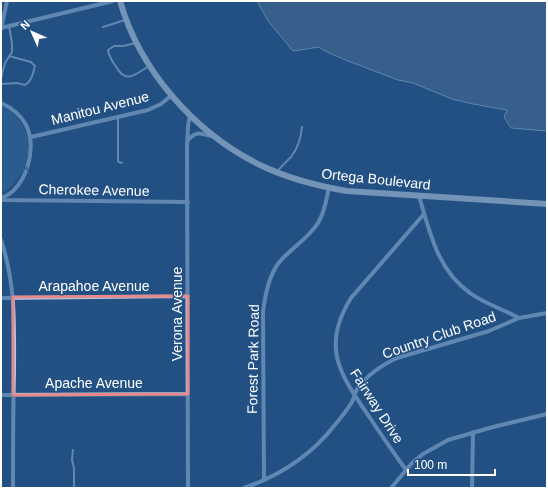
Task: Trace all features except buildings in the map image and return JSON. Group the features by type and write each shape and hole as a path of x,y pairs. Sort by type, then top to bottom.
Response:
{"main road":[{"name":"Ortega Boulevard","path":"120,1 137,43 150,66 172,95 190,115 214,136 244,156 277,172 329,188 355,192 547,204"}],"street":[{"path":"7,1 1,28 113,1"},
{"name":"Manitou Avenue","path":"31,136 148,110 162,104 172,95"},
{"path":"1,103 9,107 20,116 27,126 31,136 30,156 19,185 12,192 1,199"},
{"name":"Verona Avenue","path":"188,488 188,126 190,115"},
{"path":"188,140 192,135 198,133 214,136"},
{"name":"Forest Park Road","path":"264,480 264,300 273,273 281,260 312,231 318,222 324,209 329,188"},
{"path":"419,196 436,250 443,265 450,274 470,293 519,318"},
{"name":"Cherokee Avenue","path":"1,199 188,202"},
{"name":"Fairway Drive","path":"406,470 354,395 342,375 336,350 336,338 338,324 343,311 351,298 424,214"},
{"path":"1,240 8,262 13,297 13,488"},
{"name":"Arapahoe Avenue","path":"1,298 188,296"},
{"name":"Country Club Road","path":"244,488 285,470 317,445 333,428 352,402 357,389 376,370 396,358 489,331 519,318 547,313"},
{"name":"Apache Avenue","path":"1,395 188,394"},
{"path":"391,488 412,463 423,454 453,437 547,414"},
{"path":"472,432 472,488"}],"lane":[{"path":"103,27 126,19"},
{"path":"1,78 5,63 12,52 9,26"},
{"path":"137,43 130,46 114,46 108,50 108,54 118,70 126,77 131,78 150,66"},
{"path":"1,84 17,83 25,85 30,83 33,74 35,66 31,62 9,56"},
{"path":"118,116 118,161 122,163"},
{"path":"277,172 298,147 302,127"},
{"path":"73,450 72,459 74,469 74,488"}],"highlighted area":[{"path":"188,296 188,394 13,395 13,297"}],"shaded area":[{"path":"257,1 547,1 547,131 511,128 504,117 507,110 452,99 413,83 398,80 343,59 319,47 293,51 268,21"},
{"path":"1,106 14,114 22,125 27,137 28,149 26,162 21,174 12,185 1,194"}]}
